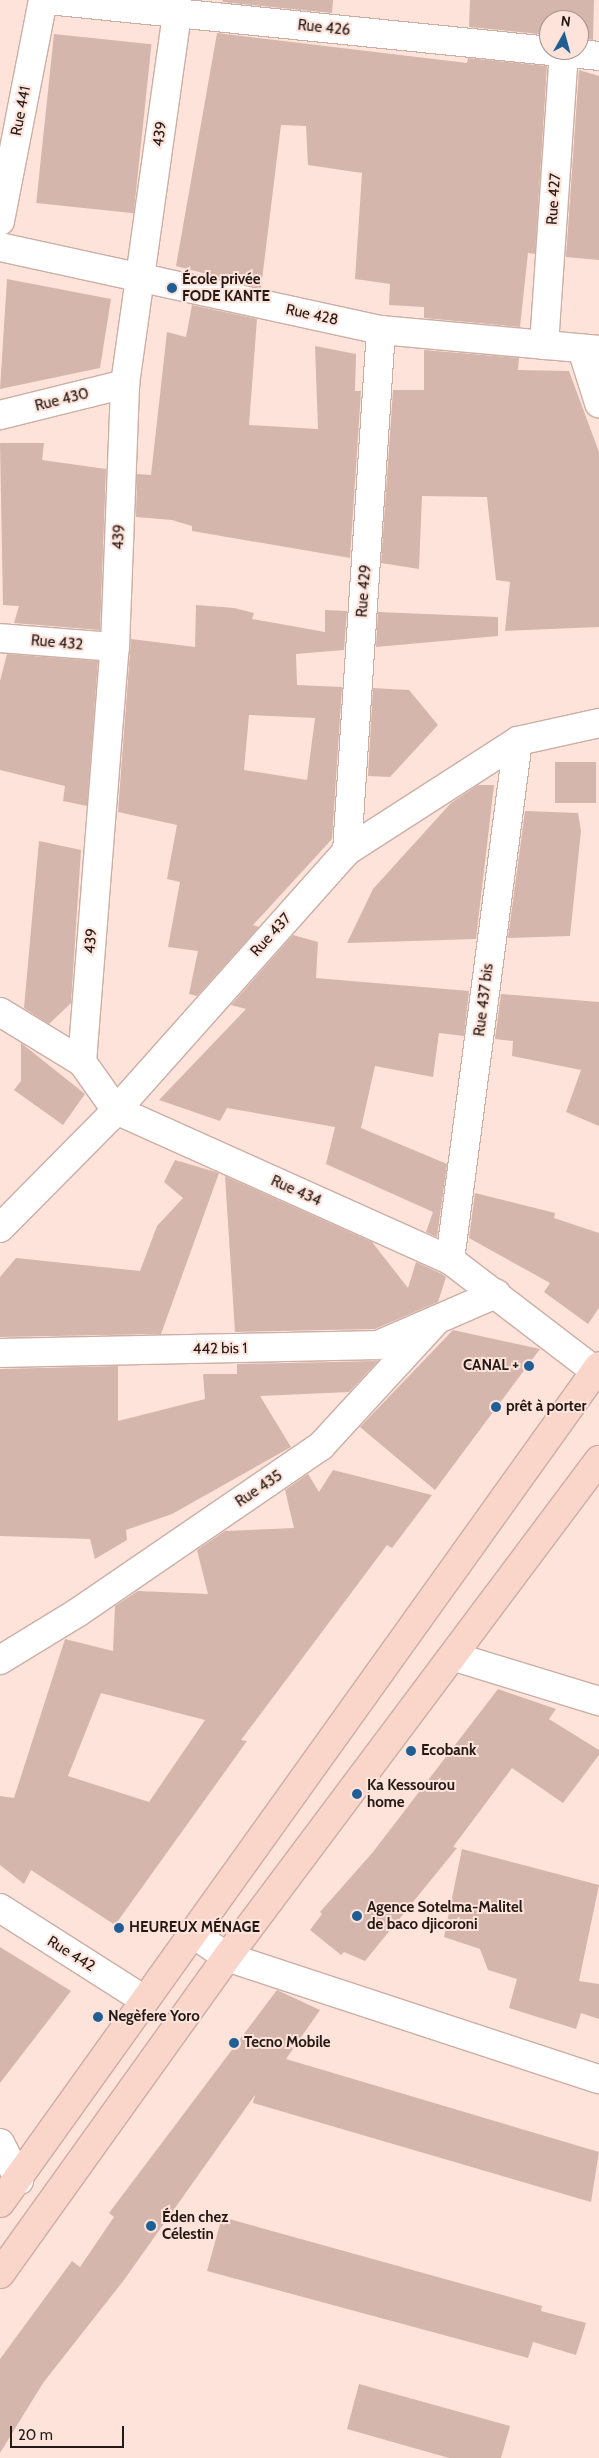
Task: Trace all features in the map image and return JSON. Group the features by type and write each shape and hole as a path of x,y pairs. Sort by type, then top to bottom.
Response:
{"main road":[{"path":"0,2203 19,2180 143,1999 597,1369"},
{"path":"0,2274 227,1957 455,1657 599,1460"}],"street":[{"name":"Rue 441","path":"0,221 43,0"},
{"name":"Rue 426","path":"48,0 539,50"},
{"name":"439","path":"82,1062 115,648 125,384 177,13"},
{"name":"Rue 427","path":"544,345 564,60"},
{"name":"Rue 428","path":"0,247 381,330 591,349"},
{"name":"Rue 429","path":"346,851 381,330"},
{"path":"591,349 599,403"},
{"name":"Rue 430","path":"0,415 125,384"},
{"name":"Rue 432","path":"0,638 115,648"},
{"name":"Rue 437","path":"0,1228 116,1110 346,851 518,741 599,723"},
{"name":"Rue 437 bis","path":"450,1260 518,741"},
{"path":"0,1012 82,1062 116,1110"},
{"name":"Rue 434","path":"116,1110 450,1260 597,1369"},
{"name":"Rue 435","path":"0,1660 77,1613 321,1446 434,1322 496,1294"},
{"name":"442 bis 1","path":"0,1353 378,1345 434,1322"},
{"path":"455,1657 599,1700"},
{"name":"Rue 442","path":"0,1908 143,1999"},
{"path":"192,1933 227,1957 599,2079"},
{"path":"0,2143 19,2180"}],"building":[{"path":"223,0 333,0 332,13 222,2"},
{"path":"470,0 594,0 593,40 589,39 589,10 539,10 539,34 469,27"},
{"path":"217,33 467,63 468,58 547,66 535,254 528,253 520,327 424,318 424,307 389,305 390,284 355,279 362,173 308,165 306,126 281,125 261,288 176,266"},
{"path":"54,34 151,44 134,213 36,203"},
{"path":"579,70 599,76 599,260 566,257"},
{"path":"7,279 111,299 100,368 0,389"},
{"path":"192,305 257,319 249,425 318,429 315,346 356,354 355,391 361,391 350,558 192,531 192,526 172,520 136,517 137,474 151,475 167,332 186,337"},
{"path":"424,350 519,358 518,370 569,371 599,452 599,627 505,631 510,582 496,580 487,497 422,496 419,569 381,563 393,390 424,390"},
{"path":"0,443 44,443 42,460 106,469 100,630 14,623 19,606 3,605"},
{"path":"196,605 234,608 254,613 252,619 325,632 325,610 347,611 344,650 296,654 297,685 342,687 332,839 253,925 259,927 197,996 189,994 198,951 168,947 180,882 167,879 177,825 118,812 131,639 195,647","holes":["249,715 315,718 307,780 244,770"]},
{"path":"378,612 498,617 498,636 376,647"},
{"path":"7,654 98,661 87,806 63,801 65,786 0,770 0,681"},
{"path":"373,688 409,690 438,725 390,777 368,776"},
{"path":"555,762 596,762 596,803 555,803"},
{"path":"478,785 494,785 476,939 347,943 373,889 451,803"},
{"path":"525,811 578,813 581,831 570,936 508,938"},
{"path":"39,841 81,850 71,1003 49,1024 24,1008"},
{"path":"293,935 318,942 316,978 469,991 464,1036 439,1033 433,1077 375,1066 361,1128 447,1164 437,1237 426,1232 433,1212 326,1164 335,1127 227,1108 220,1121 159,1100 246,1009 231,1005"},
{"path":"501,994 599,1002 599,1126 566,1112 581,1070 512,1056 513,1041 495,1039"},
{"path":"21,1043 85,1094 63,1125 14,1090 21,1081"},
{"path":"175,1160 219,1173 161,1334 0,1337 0,1277 16,1258 140,1271 157,1226 183,1198 164,1182"},
{"path":"225,1176 372,1242 408,1288 416,1262 442,1274 446,1277 438,1302 375,1329 235,1332"},
{"path":"475,1193 555,1213 554,1218 599,1233 599,1308 588,1324 544,1292 550,1283 469,1238"},
{"path":"453,1330 540,1349 435,1490 360,1427"},
{"path":"378,1361 349,1392 260,1396 291,1447 172,1514 126,1530 127,1540 95,1559 90,1539 0,1536 0,1369 118,1366 118,1421 205,1399 203,1374 237,1374 237,1364"},
{"path":"333,1470 432,1495 392,1548 387,1545 241,1740 247,1741 115,1925 31,1870 24,1884 0,1865 0,1796 14,1798 65,1639 113,1651 115,1606 138,1591 208,1594 197,1550 225,1531 294,1528 285,1490 308,1474 319,1492","holes":["101,1693 205,1720 149,1802 68,1776"]},
{"path":"498,1689 556,1709 549,1719 599,1750 599,1755 563,1803 512,1768 453,1847 457,1848 365,1961 344,1952 341,1955 310,1930 322,1914 320,1912 373,1852"},
{"path":"462,1849 599,1885 579,1981 599,1984 599,2019 581,2013 576,2029 509,2008 517,1979 488,1970 480,1949 444,1937"},
{"path":"0,1947 71,1991 0,2083"},
{"path":"277,1990 320,2010 286,2059 599,2152 591,2202 253,2103 255,2095 124,2280 43,2383 0,2453 0,2359 72,2261 80,2267 114,2217 109,2213"},
{"path":"222,2217 542,2306 541,2311 586,2323 576,2355 533,2342 528,2358 207,2271"},
{"path":"359,2384 510,2426 501,2458 449,2458 347,2429"}],"place":[{"name":"École privée FODE KANTE","path":"172,288"},
{"name":"CANAL +","path":"529,1366"},
{"name":"prêt à porter","path":"496,1407"},
{"name":"Ecobank","path":"411,1751"},
{"name":"Ka Kessourou home","path":"357,1794"},
{"name":"Agence Sotelma-Malitel de baco djicoroni","path":"357,1916"},
{"name":"HEUREUX MÉNAGE","path":"119,1928"},
{"name":"Negèfere Yoro","path":"98,2017"},
{"name":"Tecno Mobile","path":"234,2043"},
{"name":"Éden chez Célestin","path":"151,2226"}]}
